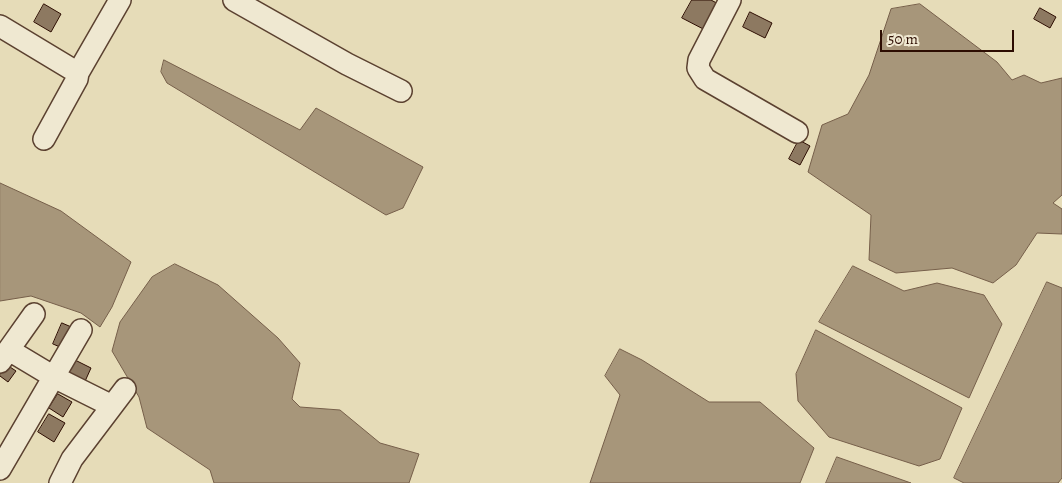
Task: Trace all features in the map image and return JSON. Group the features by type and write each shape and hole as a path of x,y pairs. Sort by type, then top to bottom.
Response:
{"street":[{"path":"44,139 77,80 78,73 120,0"},
{"path":"234,0 347,64 401,91"},
{"path":"730,0 699,60 701,73 704,78 797,132"},
{"path":"0,26 78,73"},
{"path":"34,314 4,356 54,377 112,406"},
{"path":"0,469 81,330"},
{"path":"60,483 72,459 125,389"}],"shaded area":[{"path":"920,4 997,62 1012,80 1024,75 1041,83 1062,78 1062,195 1053,203 1062,209 1062,234 1037,233 1016,265 993,283 952,268 896,273 869,260 871,215 808,172 822,125 848,114 869,75 891,9"},
{"path":"164,60 300,130 316,108 423,167 403,208 386,215 167,83 161,72"},
{"path":"0,183 61,211 131,262 112,307 100,327 81,313 31,296 0,301"},
{"path":"175,264 218,285 278,338 300,363 292,399 300,407 340,410 380,443 419,454 409,483 214,483 210,470 147,428 139,397 112,351 120,322 152,277"},
{"path":"853,266 904,291 937,283 984,295 1002,324 969,398 819,322"},
{"path":"1047,282 1062,288 1062,478 1058,483 964,483 954,478"},
{"path":"816,330 962,408 940,459 919,466 829,437 798,401 796,374"},
{"path":"620,349 642,360 709,402 760,402 814,448 800,483 590,483 620,395 605,376"},
{"path":"837,457 911,483 826,483"}],"building":[{"path":"692,0 711,0 724,7 711,33 682,18"},
{"path":"44,4 61,14 51,32 34,22"},
{"path":"1040,8 1056,17 1050,28 1034,19"},
{"path":"750,12 772,23 765,38 743,27"},
{"path":"799,140 810,146 800,165 789,159"},
{"path":"62,323 76,329 67,350 53,344"},
{"path":"73,359 91,368 82,388 63,379"},
{"path":"1,361 16,371 8,382 0,376"},
{"path":"58,394 72,402 63,417 49,408"},
{"path":"49,414 65,423 54,442 38,432"}]}
